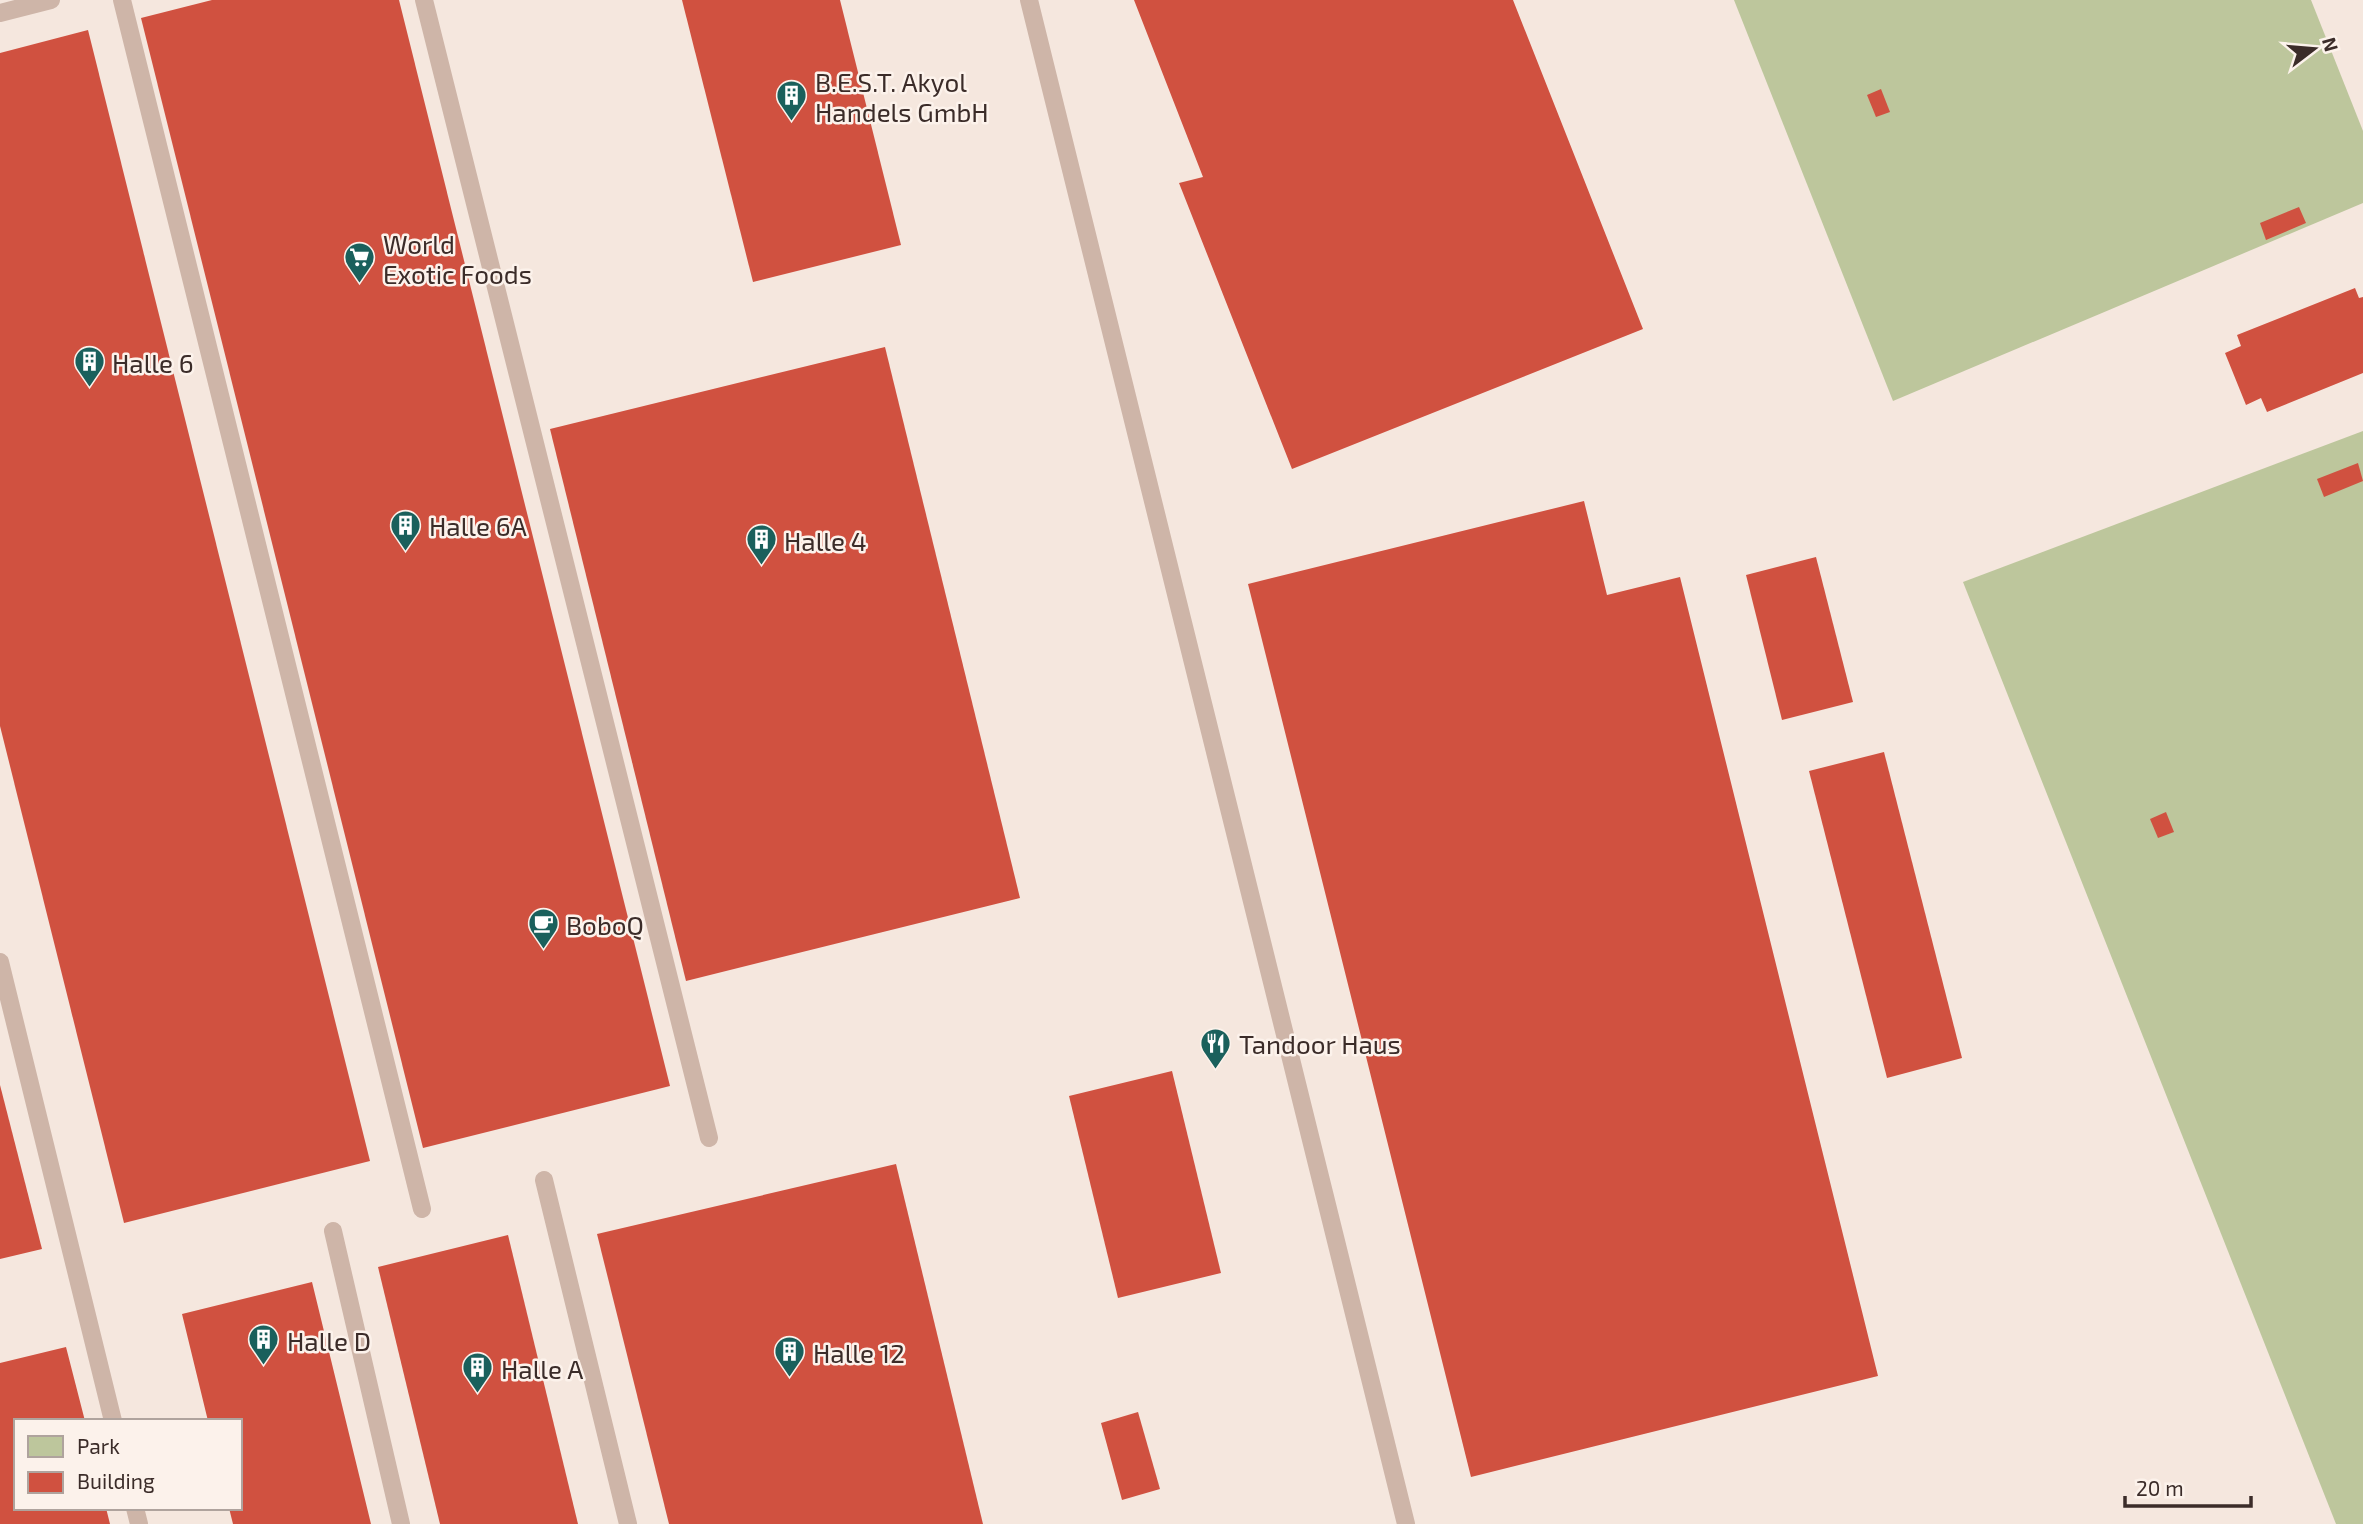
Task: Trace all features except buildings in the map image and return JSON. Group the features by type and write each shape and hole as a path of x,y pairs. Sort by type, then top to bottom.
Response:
{"lane":[{"path":"0,13 51,0"},
{"path":"122,0 422,1209"},
{"path":"425,0 709,1138"},
{"path":"1029,0 1406,1524"},
{"path":"0,962 113,1419"},
{"path":"544,1180 628,1524"},
{"path":"332,1231 401,1524"}],"green space":[{"path":"1734,0 2311,0 2363,131 2363,203 1893,401"},
{"path":"2363,431 2363,1524 2336,1524 1963,582"}],"place":[{"name":"B.E.S.T. Akyol Handels GmbH","path":"792,123"},
{"name":"World Exotic Foods","path":"360,285"},
{"name":"Halle 6","path":"89,389"},
{"name":"Halle 6A","path":"406,552"},
{"name":"Halle 4","path":"761,567"},
{"name":"BoboQ","path":"543,951"},
{"name":"Tandoor Haus","path":"1216,1070"},
{"name":"Halle D","path":"264,1367"},
{"name":"Halle 12","path":"790,1379"},
{"name":"Halle A","path":"478,1395"}]}
